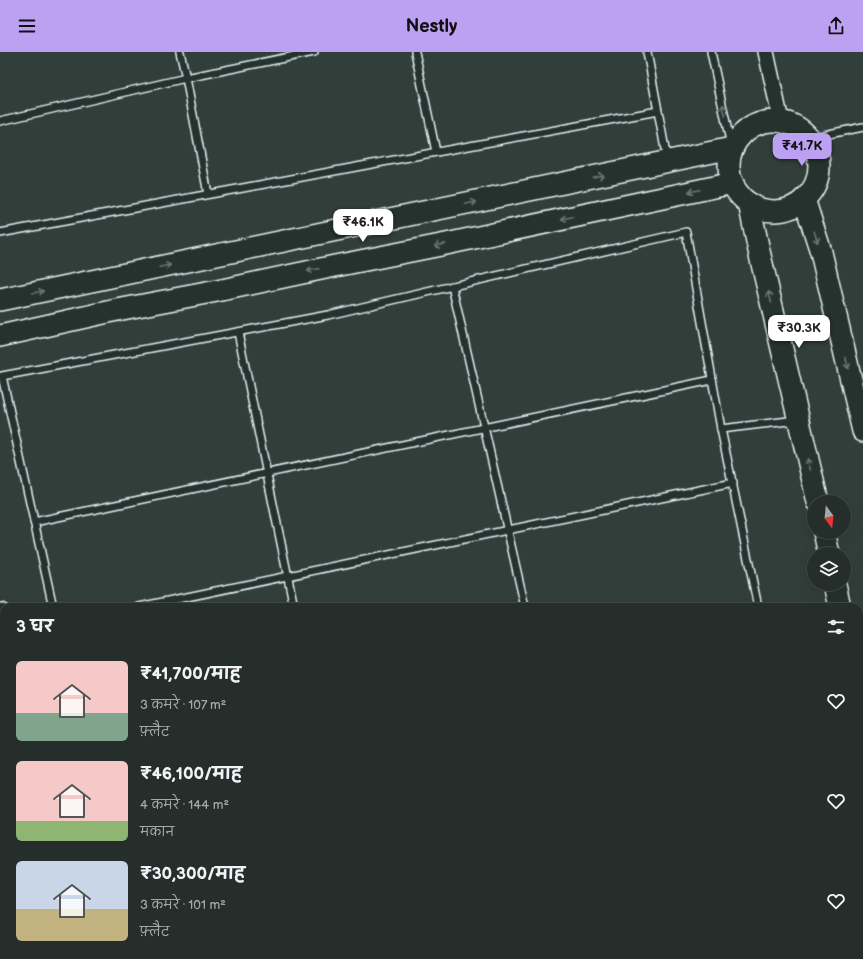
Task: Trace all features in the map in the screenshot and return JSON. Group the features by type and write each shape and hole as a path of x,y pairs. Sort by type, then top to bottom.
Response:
{"street":[{"path":"766,52 781,121"},
{"path":"766,121 781,121 795,126 807,135 815,147 819,162 818,176 804,200 789,208 776,210 762,209 749,204 741,197 730,178 729,163 732,148 740,136 752,126 766,121"},
{"path":"0,300 732,148"},
{"path":"0,336 116,310 446,244 553,220 733,183"},
{"path":"804,200 821,252 863,431"},
{"path":"749,204 816,495"},
{"path":"837,591 839,603"}],"lane":[{"path":"180,52 208,194"},
{"path":"0,121 186,78 314,52"},
{"path":"415,52 436,152"},
{"path":"647,52 667,162"},
{"path":"711,52 732,148"},
{"path":"0,233 658,111"},
{"path":"809,138 863,127"},
{"path":"51,603 2,376 328,315 686,232 721,429 757,603"},
{"path":"452,286 524,603"},
{"path":"238,332 293,603"},
{"path":"34,522 712,380"},
{"path":"721,429 799,420"},
{"path":"158,603 733,483"}]}
